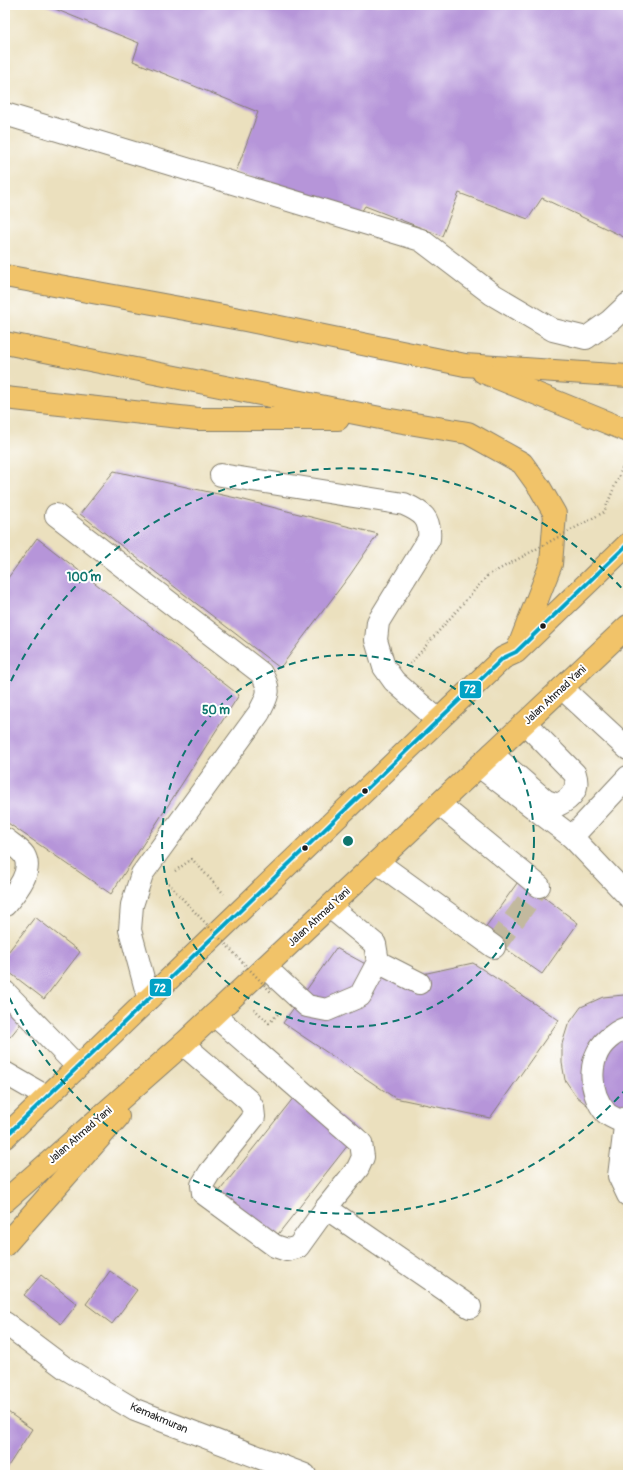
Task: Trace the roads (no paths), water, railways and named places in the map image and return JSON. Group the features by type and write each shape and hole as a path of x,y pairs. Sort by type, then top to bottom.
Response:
{"highway":[{"path":"5,276 246,320 465,365 628,376"},
{"path":"5,343 385,419 468,433 522,463 540,488 555,514 551,564 516,652"},
{"path":"465,365 628,431"},
{"path":"5,398 198,419 385,419"},
{"path":"5,1137 45,1096 503,658 516,652 628,544"},
{"name":"Jalan Ahmad Yani","path":"5,1201 183,1044 628,626"},
{"path":"5,1245 183,1044"},
{"path":"5,1122 45,1096"}],"street":[{"path":"5,114 421,240 492,294 552,330 586,338 619,324 628,304"},
{"path":"221,475 404,504 417,510 426,518 430,528 429,539 378,622 376,640 384,667 394,681 438,720"},
{"path":"56,515 262,672 269,686 267,698 259,713 142,874 132,905 130,930 148,997"},
{"path":"562,688 625,741"},
{"path":"486,760 546,801 558,805 565,802 576,790 577,782 575,774 525,723"},
{"path":"486,760 572,837 628,896"},
{"path":"572,837 628,777"},
{"path":"439,804 539,886"},
{"path":"5,839 24,856 27,865 23,880 5,905"},
{"path":"377,862 494,947"},
{"path":"265,967 307,1006 327,1010 360,996 378,962 375,944 330,907"},
{"path":"378,962 419,983"},
{"path":"5,992 77,1066"},
{"path":"183,1044 249,1101 254,1108 254,1117 210,1172 202,1186 203,1193 275,1246 287,1250 298,1247 326,1208 358,1168 363,1157 360,1143 214,1015"},
{"path":"628,1028 622,1028 606,1040 596,1054 591,1076 596,1098 607,1114 627,1121 619,1176 628,1195"},
{"path":"5,1073 45,1096"},
{"path":"326,1208 470,1307"},
{"name":"Kemakmuran","path":"5,1323 65,1368 135,1410 300,1474"}],"tunnel":[{"path":"494,947 539,886"}]}
